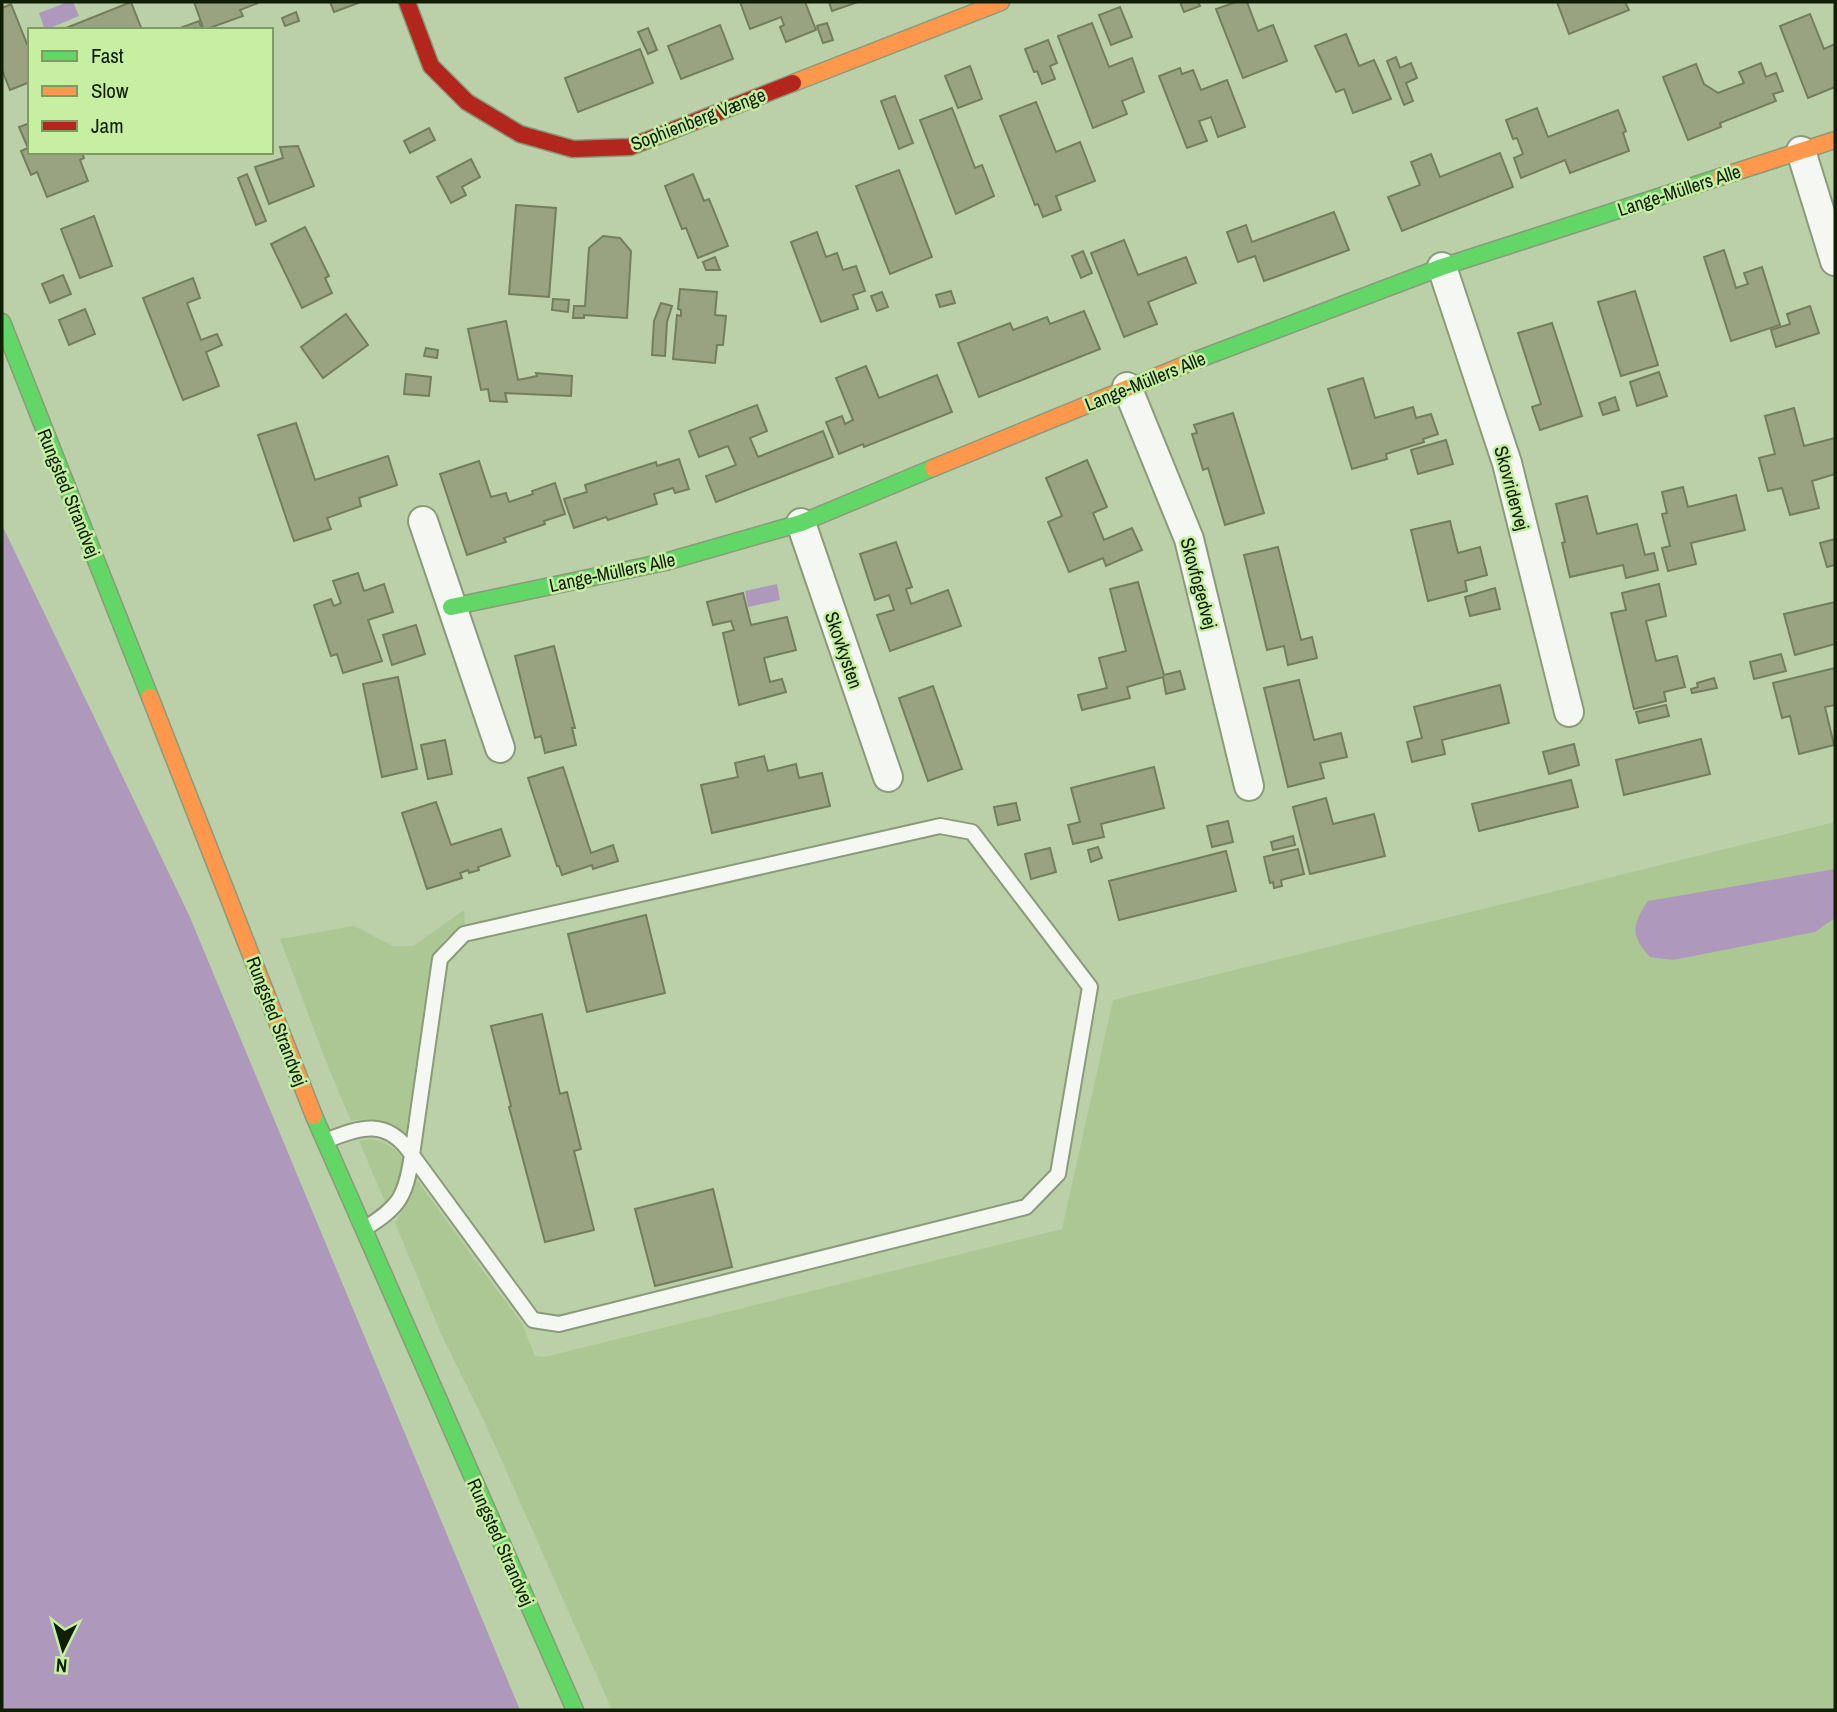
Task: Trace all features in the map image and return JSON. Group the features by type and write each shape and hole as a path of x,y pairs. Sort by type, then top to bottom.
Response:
{"street":[{"name":"Sophienberg Vænge","path":"407,2 431,66 467,102 520,134 573,149 630,147 1001,2"},
{"name":"Lange-Müllers Alle","path":"451,607 665,562 800,523 1127,387 1442,267 1835,140"},
{"path":"1801,150 1835,261"},
{"name":"Skovridervej","path":"1442,267 1507,463 1569,712"},
{"name":"Rungsted Strandvej","path":"2,322 324,1141 575,1710"},
{"name":"Skovfogedvej","path":"1127,387 1189,539 1250,786"},
{"path":"423,521 500,748"},
{"name":"Skovkysten","path":"800,523 888,777"}],"lane":[{"path":"324,1141 355,1129 374,1128 400,1140 412,1155 533,1320 559,1324 1026,1207 1058,1174 1090,987 972,832 940,826 464,934 440,959 412,1155 405,1186 389,1213 363,1230"}],"green space":[{"path":"1835,822 1835,1710 612,1710 485,1423 442,1336 395,1223 410,1198 416,1179 522,1324 535,1356 545,1357 1062,1229 1113,1000"},
{"path":"464,910 465,929 445,939 435,960 407,1136 381,1121 351,1121 280,939 354,926 393,946 413,946"},
{"path":"370,1139 389,1146 404,1160 395,1189 385,1202 359,1141"}],"shaded area":[{"path":"73,2 79,16 44,28 39,13"},
{"path":"2,525 189,915 520,1710 2,1710"},
{"path":"777,584 780,600 748,607 745,591"},
{"path":"1835,869 1835,918 1815,932 1673,960 1650,957 1636,936 1636,923 1648,901"}],"building":[{"path":"131,2 141,28 66,28"},
{"path":"194,2 258,2 240,10 243,16 203,28"},
{"path":"330,2 357,2 358,3 334,12"},
{"path":"740,2 805,2 816,30 786,42 780,27 784,25 781,17 750,29"},
{"path":"829,2 858,2 832,11"},
{"path":"1180,2 1198,2 1200,6 1184,12"},
{"path":"1236,2 1247,2 1258,31 1273,25 1287,61 1243,78 1216,9"},
{"path":"1557,2 1625,2 1629,10 1569,34"},
{"path":"11,4 28,44 28,83 10,90 2,70 2,8"},
{"path":"1120,7 1132,37 1111,45 1099,15"},
{"path":"296,12 299,21 285,26 282,18"},
{"path":"1810,14 1824,49 1835,44 1835,87 1808,98 1780,26"},
{"path":"199,21 201,28 180,28"},
{"path":"827,23 833,40 823,43 817,26"},
{"path":"1092,23 1109,67 1132,58 1144,92 1122,101 1127,114 1093,128 1058,36"},
{"path":"720,25 733,59 681,79 668,46"},
{"path":"648,28 657,50 648,54 638,32"},
{"path":"1346,34 1359,66 1374,60 1391,99 1353,113 1344,89 1336,92 1315,46"},
{"path":"1048,40 1057,63 1050,66 1055,79 1042,84 1025,49"},
{"path":"640,49 653,83 578,112 565,78"},
{"path":"1396,57 1400,68 1411,63 1417,78 1406,83 1413,101 1404,105 1387,61"},
{"path":"1761,63 1766,77 1776,73 1783,91 1773,94 1776,101 1720,123 1721,127 1688,140 1663,77 1696,64 1704,84 1718,93 1744,83 1739,72"},
{"path":"970,66 982,99 958,108 945,76"},
{"path":"1180,68 1182,74 1193,70 1201,90 1227,80 1245,127 1218,137 1211,117 1199,121 1207,141 1187,148 1159,76"},
{"path":"895,96 913,143 899,149 881,101"},
{"path":"1036,102 1056,152 1080,142 1095,181 1056,196 1061,210 1043,217 1038,204 1035,205 1000,116"},
{"path":"952,108 975,168 982,165 994,196 956,214 920,120"},
{"path":"1537,108 1548,137 1618,110 1626,131 1623,133 1629,151 1570,173 1565,160 1521,178 1514,158 1523,154 1517,138 1513,139 1506,120"},
{"path":"28,124 28,148 19,127"},
{"path":"429,128 435,140 410,153 404,141"},
{"path":"298,146 314,186 269,204 255,167 283,158 280,147"},
{"path":"28,148 28,154 83,154 84,158 80,160 88,181 47,197 37,172 31,175 21,151"},
{"path":"1500,153 1513,187 1402,231 1388,197 1420,185 1411,162 1431,154 1440,177"},
{"path":"471,159 480,177 462,187 466,195 451,203 437,177"},
{"path":"899,170 932,257 890,274 856,186"},
{"path":"247,174 266,221 256,225 238,178"},
{"path":"693,174 704,201 709,199 728,246 698,258 686,228 682,229 665,186"},
{"path":"516,205 556,208 549,297 509,294"},
{"path":"1334,212 1349,250 1264,281 1255,256 1238,262 1227,232 1246,225 1252,242"},
{"path":"94,216 112,266 80,278 61,229"},
{"path":"305,227 329,276 325,278 332,293 302,308 271,244"},
{"path":"817,232 826,257 837,253 843,270 856,266 865,291 853,295 858,309 821,322 791,242"},
{"path":"603,236 620,238 631,251 627,318 584,315 584,318 573,318 574,306 585,306 589,248"},
{"path":"1124,240 1138,275 1186,257 1196,283 1148,302 1157,324 1124,337 1091,253"},
{"path":"1724,250 1736,288 1748,284 1744,273 1762,267 1780,325 1731,341 1704,257"},
{"path":"1083,251 1092,273 1081,278 1072,256"},
{"path":"715,257 720,270 706,270 703,262"},
{"path":"63,275 71,294 50,303 42,284"},
{"path":"193,278 200,298 187,303 201,340 217,334 222,345 206,352 219,386 183,400 143,298"},
{"path":"680,289 717,292 715,315 726,316 723,345 717,345 715,363 673,359 677,315 681,316 681,310 678,309"},
{"path":"951,291 955,303 940,307 936,295"},
{"path":"1635,291 1658,365 1621,376 1598,302"},
{"path":"882,292 888,307 877,311 871,296"},
{"path":"553,299 569,300 568,312 552,310"},
{"path":"661,303 672,306 667,322 665,356 652,355 654,321"},
{"path":"1810,306 1819,333 1776,347 1771,330 1790,324 1787,314"},
{"path":"85,309 95,334 69,345 59,320"},
{"path":"1084,311 1100,349 979,397 958,343 1010,323 1013,330 1047,317 1050,324"},
{"path":"346,314 368,345 323,378 301,347"},
{"path":"506,321 518,380 537,376 536,373 572,376 571,396 505,393 507,402 490,401 488,389 481,390 468,329"},
{"path":"1552,323 1582,416 1540,430 1532,407 1541,404 1518,333"},
{"path":"426,348 438,350 437,358 424,356"},
{"path":"866,366 879,398 937,375 952,412 864,447 863,444 839,454 826,422 842,416 845,424 853,420 836,378"},
{"path":"1659,372 1667,396 1637,406 1630,382"},
{"path":"406,374 431,377 429,396 404,394"},
{"path":"1363,378 1375,418 1413,407 1416,418 1431,414 1438,434 1423,439 1424,442 1386,454 1387,459 1352,469 1328,389"},
{"path":"1615,397 1619,410 1603,415 1599,403"},
{"path":"757,405 767,431 750,438 758,457 823,431 833,457 716,502 706,476 736,465 728,446 699,457 689,431"},
{"path":"1794,408 1804,446 1835,438 1835,474 1812,481 1819,508 1790,515 1782,488 1768,491 1759,458 1775,454 1765,416"},
{"path":"1233,413 1264,513 1225,525 1208,468 1203,470 1192,434 1197,433 1194,425"},
{"path":"296,423 315,480 388,456 397,485 359,498 361,506 327,518 331,529 294,541 258,435"},
{"path":"1446,440 1453,464 1418,474 1411,450"},
{"path":"679,459 689,489 675,493 673,488 654,494 657,504 574,528 564,499 587,492 585,485 656,462 657,466"},
{"path":"1087,460 1107,507 1093,513 1104,540 1132,528 1142,550 1106,566 1103,558 1069,572 1048,522 1062,516 1046,478"},
{"path":"479,461 491,497 506,493 509,502 555,483 565,514 504,538 506,542 467,555 440,474"},
{"path":"1683,487 1688,507 1736,495 1745,530 1691,543 1696,564 1668,571 1662,548 1670,546 1662,514 1667,513 1662,492"},
{"path":"1587,496 1597,534 1637,524 1645,555 1654,553 1658,570 1626,578 1623,565 1570,577 1556,504"},
{"path":"1450,521 1458,553 1480,547 1487,575 1465,581 1467,591 1428,601 1411,530"},
{"path":"1835,539 1835,565 1827,567 1820,543"},
{"path":"896,542 912,587 906,589 911,604 948,590 961,626 890,651 877,615 894,610 889,595 875,600 860,554"},
{"path":"1278,547 1301,640 1312,637 1317,658 1288,665 1284,646 1267,650 1244,555"},
{"path":"358,573 364,591 384,584 393,612 368,620 382,661 343,673 337,654 331,656 314,605 331,599 334,606 341,603 333,581"},
{"path":"1138,582 1164,675 1180,671 1185,689 1166,694 1163,677 1127,687 1130,698 1082,710 1078,695 1107,688 1099,658 1126,651 1110,589"},
{"path":"1659,584 1666,616 1646,621 1656,661 1677,656 1685,687 1664,692 1666,701 1634,709 1611,613 1626,610 1622,593"},
{"path":"1495,588 1500,609 1470,616 1465,597"},
{"path":"743,593 751,625 787,617 796,650 764,658 770,682 782,679 786,692 739,705 723,633 734,630 731,621 713,625 707,602"},
{"path":"1835,602 1835,644 1795,655 1784,614"},
{"path":"416,625 425,654 392,665 383,635"},
{"path":"554,646 575,728 572,728 576,745 545,753 541,736 535,738 515,656"},
{"path":"1781,654 1786,671 1754,679 1750,662"},
{"path":"1835,668 1835,705 1825,707 1834,745 1799,754 1790,716 1782,718 1773,683"},
{"path":"398,677 417,769 382,777 363,684"},
{"path":"1714,678 1717,688 1692,693 1691,689 1698,687 1697,683"},
{"path":"1299,680 1314,740 1341,733 1347,757 1320,763 1324,778 1288,787 1264,688"},
{"path":"1500,685 1509,723 1442,740 1445,754 1412,762 1407,742 1422,738 1414,707"},
{"path":"933,686 962,769 928,781 899,698"},
{"path":"1666,705 1669,716 1639,723 1636,712"},
{"path":"1701,739 1710,774 1624,795 1616,760"},
{"path":"445,740 452,774 428,779 421,745"},
{"path":"1574,744 1579,765 1549,774 1543,752"},
{"path":"764,756 768,771 796,764 799,778 822,773 830,806 712,833 701,785 738,777 735,763"},
{"path":"563,767 591,853 613,845 618,861 593,869 592,865 562,875 528,778"},
{"path":"1154,767 1164,808 1101,824 1104,837 1073,844 1068,825 1080,822 1071,788"},
{"path":"1571,780 1578,807 1479,831 1472,804"},
{"path":"1326,798 1333,824 1374,814 1385,856 1310,874 1293,807"},
{"path":"436,802 451,845 501,829 510,856 478,867 479,870 460,873 462,878 427,889 402,813"},
{"path":"1016,803 1020,820 998,825 994,807"},
{"path":"1228,821 1233,842 1212,847 1207,826"},
{"path":"1293,836 1295,845 1273,850 1271,842"},
{"path":"1098,847 1102,858 1091,862 1088,850"},
{"path":"1050,848 1056,872 1031,879 1025,854"},
{"path":"1298,849 1304,874 1281,880 1282,886 1274,888 1273,882 1270,883 1264,857"},
{"path":"1226,851 1236,891 1119,920 1109,881"},
{"path":"646,915 665,993 587,1012 568,934"},
{"path":"542,1014 560,1094 567,1092 581,1149 574,1151 594,1230 545,1242 509,1107 511,1106 491,1026"},
{"path":"713,1189 732,1267 655,1286 635,1209"}],"traffic: fast":[{"path":"1194,361 1442,267 1720,177"},
{"path":"2,322 150,697"},
{"path":"451,607 665,562 801,523 933,468"},
{"path":"314,1116 575,1710"}],"traffic: slow":[{"path":"793,83 1001,2"},
{"path":"1720,177 1835,140"},
{"path":"933,468 1194,361"},
{"path":"150,697 314,1116"}],"traffic: jam":[{"path":"407,2 431,66 467,102 520,134 573,149 630,147 793,83"}]}
